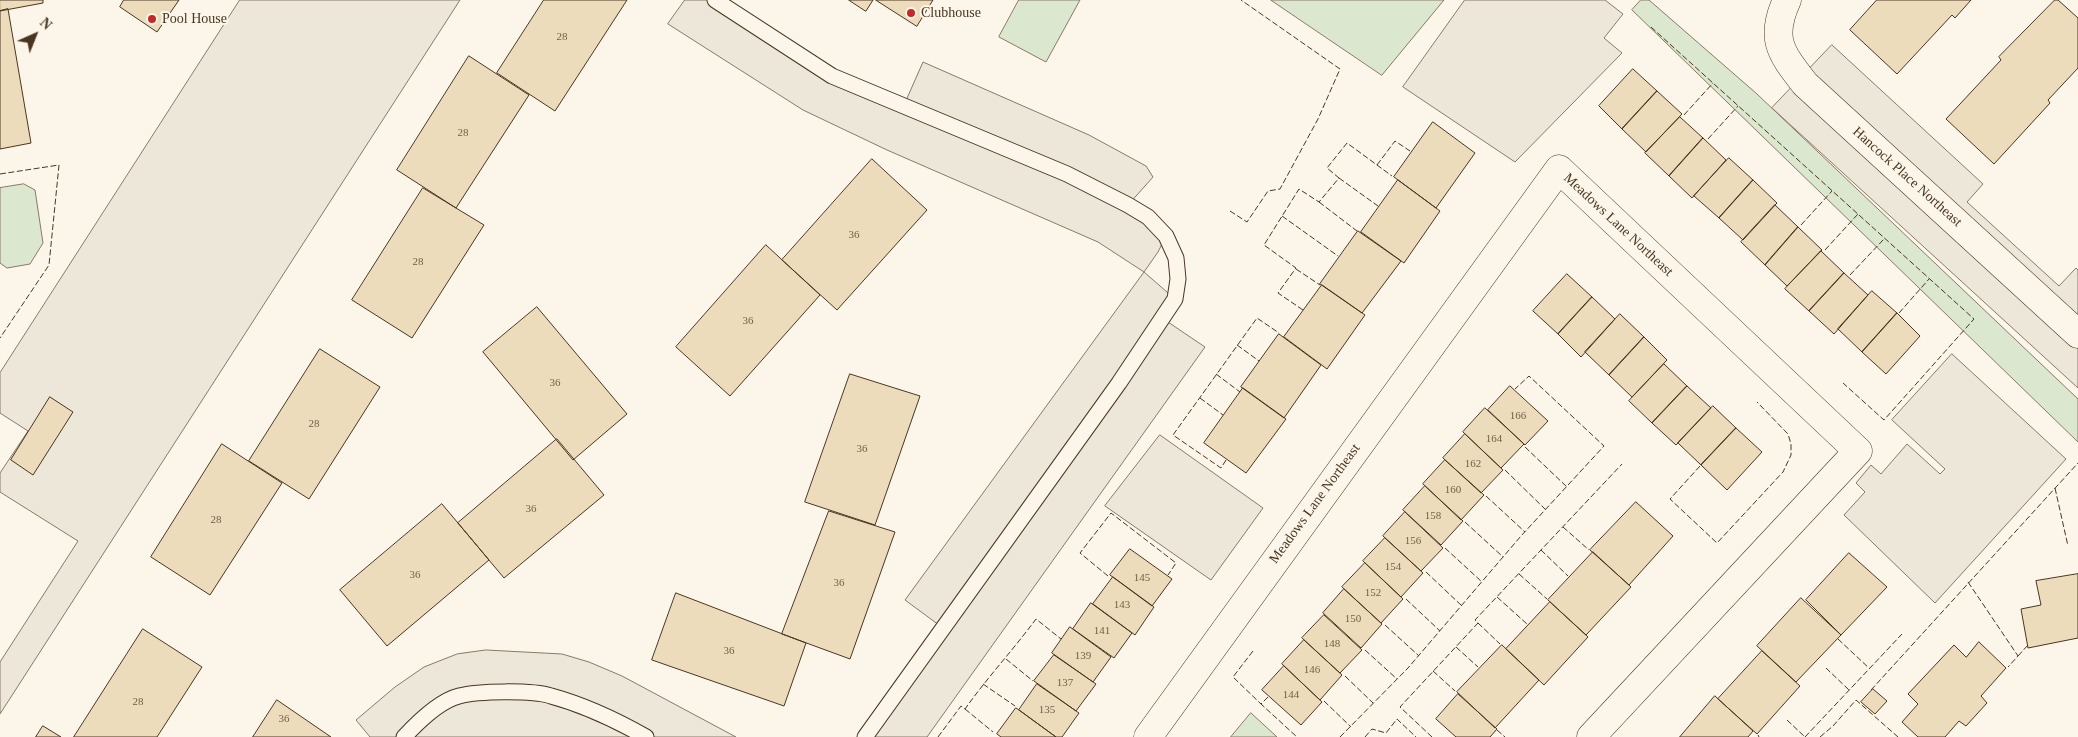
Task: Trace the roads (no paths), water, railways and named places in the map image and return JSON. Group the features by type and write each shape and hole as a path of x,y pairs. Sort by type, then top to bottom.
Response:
{"street":[{"name":"Hancock Place Northeast","path":"1787,0 1777,34 1782,54 1805,84 2078,334"},
{"name":"Meadows Lane Northeast","path":"1148,737 1558,169 1858,451 1591,737"}],"lane":[{"path":"715,0 832,76 1067,174 1128,205 1148,217 1166,236 1176,258 1178,279 1174,299 1119,383 865,737"},
{"path":"404,737 424,716 457,696 497,692 549,695 588,708 646,737"}],"place":[{"name":"Clubhouse","path":"911,13"},
{"name":"Pool House","path":"152,19"}]}
